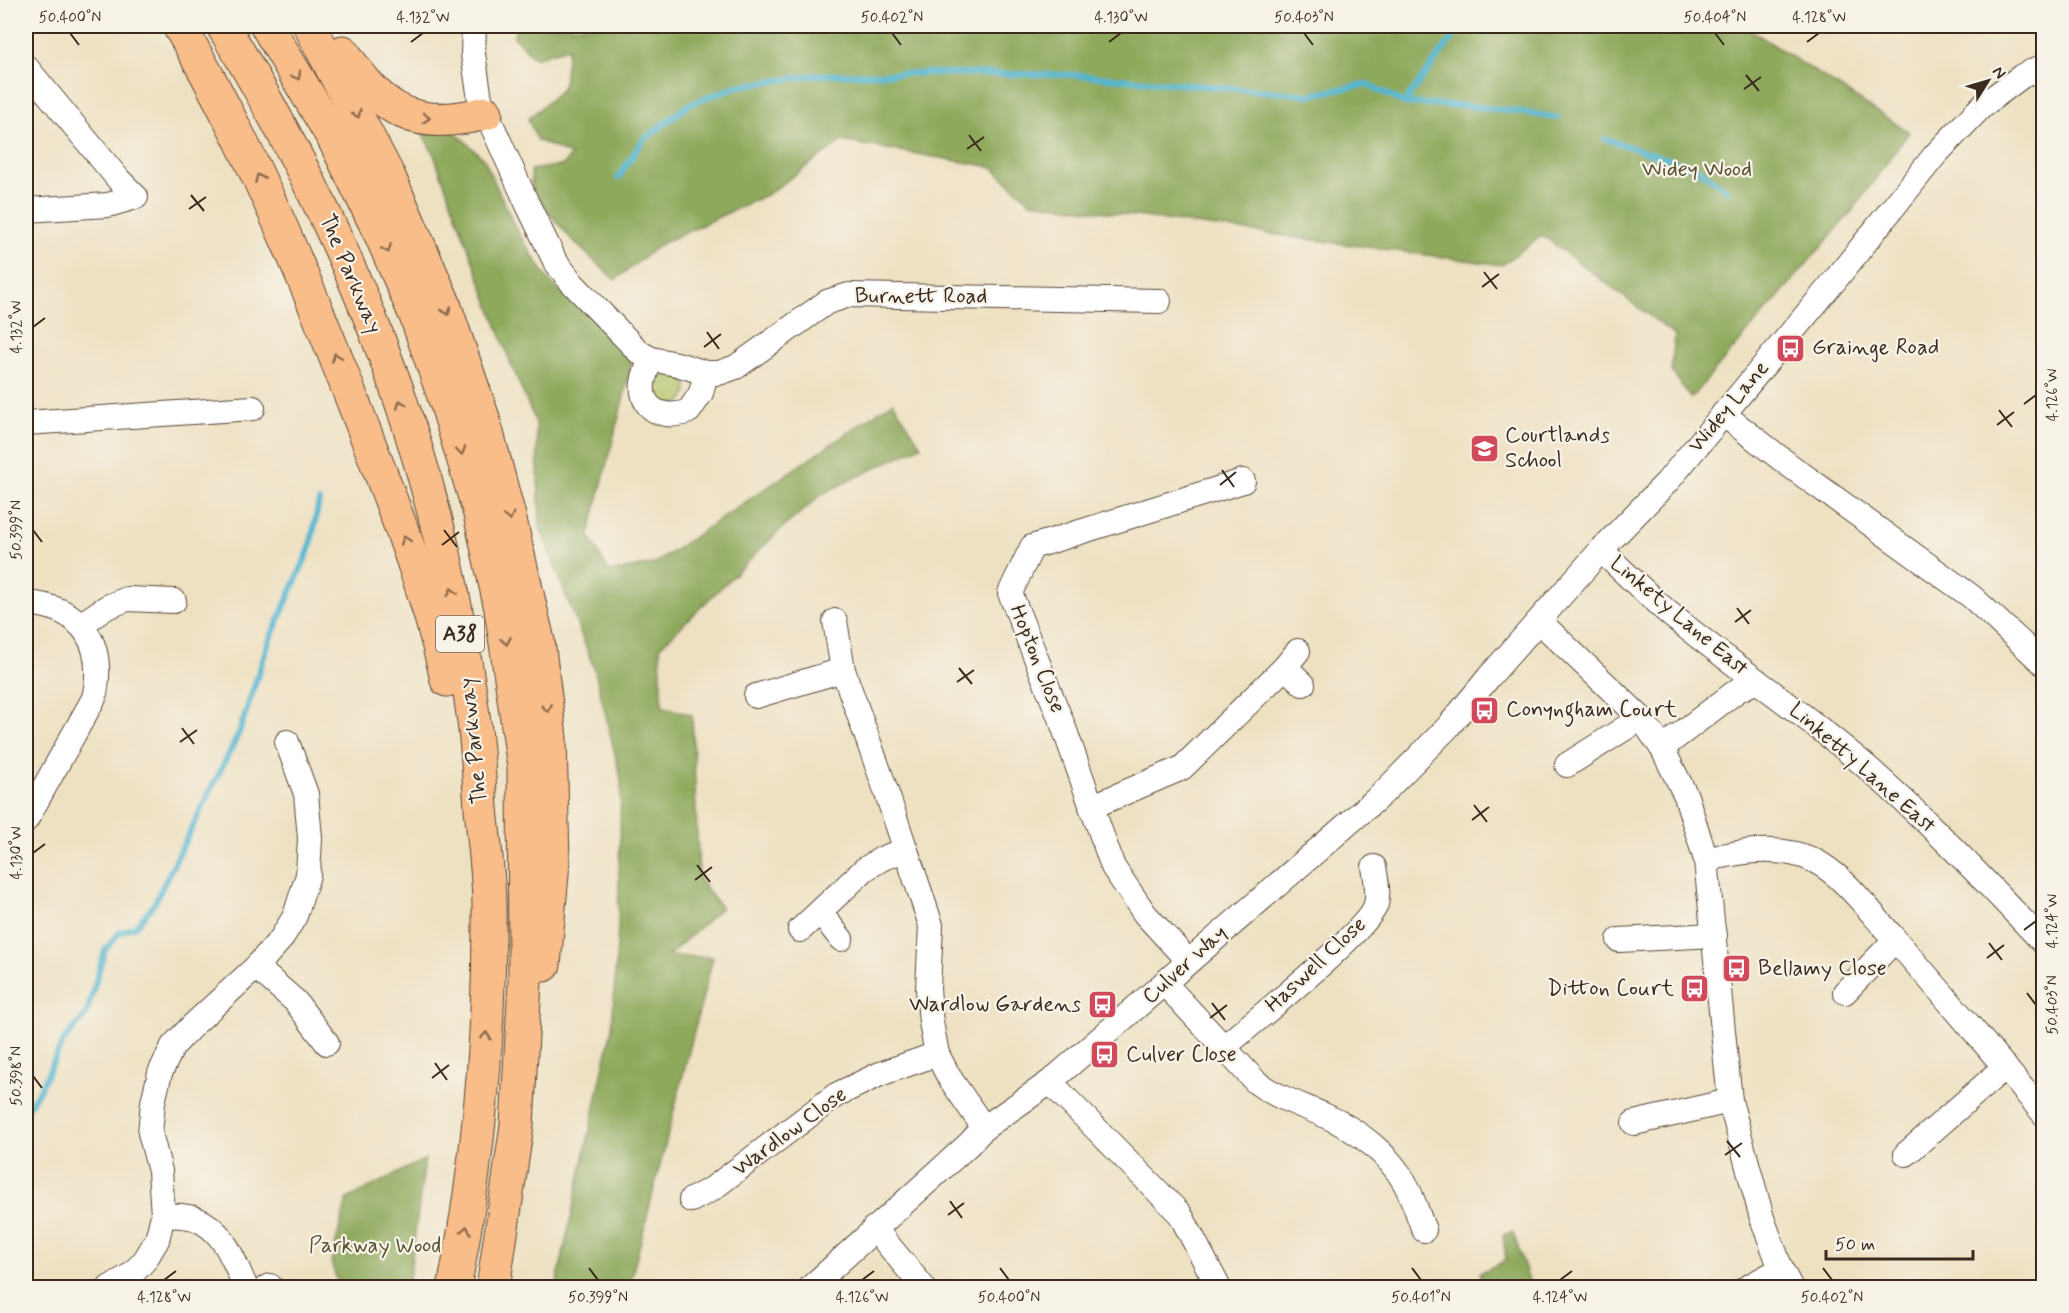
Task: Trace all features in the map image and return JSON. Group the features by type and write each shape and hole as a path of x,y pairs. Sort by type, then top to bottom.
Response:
{"highway":[{"name":"A38","path":"179,26 242,142 292,251 341,371 423,589 440,644 451,697 468,826 489,902"},
{"name":"The Parkway","path":"223,26 291,145 335,234 375,332 411,431 437,526 458,620 475,726 489,902 488,1008 481,1114 468,1218 454,1287"},
{"name":"The Parkway","path":"267,26 334,139 381,235 416,316 447,405 480,514 501,609 524,767 525,982 517,1125 494,1283"},
{"name":"A38","path":"310,26 389,177 443,301 483,418 538,641 550,736 553,862 538,1038 522,1175 494,1283"},
{"path":"325,26 358,76 376,96 388,105 418,118 460,119 486,113"}],"street":[{"path":"474,26 474,54 480,99 486,113 555,261 589,301 639,352 651,360 645,375 643,394 654,410 662,414 672,416 689,411 701,393 706,373"},
{"name":"Widey Lane","path":"1539,621 1601,550 1667,482 1935,155 1982,106 2022,76 2043,66"},
{"path":"26,67 119,180 136,197 108,205 26,210"},
{"name":"Burnett Road","path":"651,360 678,364 706,373 719,373 736,367 827,302 849,295 1147,294"},
{"path":"26,423 224,419 254,408"},
{"path":"1723,414 1789,465 1972,597 2043,664"},
{"name":"Hopton Close","path":"1188,961 1145,914 1113,867 1064,728 1010,593 1032,547 1243,481"},
{"name":"Linkety Lane East","path":"1601,550 1670,614 1757,681"},
{"path":"80,625 107,607 127,599 174,602"},
{"path":"26,603 44,605 65,613 80,625 93,641 98,681 94,699 26,817"},
{"path":"835,621 843,670 931,924 928,989 937,1054 949,1077 984,1128"},
{"path":"1539,621 1641,718 1662,748 1686,796 1706,860 1730,1101 1762,1218 1786,1278 1746,1287"},
{"name":"Culver Way","path":"810,1287 984,1128 1050,1082 1381,795 1448,727 1539,621"},
{"path":"1091,807 1182,768 1291,659 1303,684"},
{"path":"756,696 843,670"},
{"path":"1662,748 1738,690 1757,681"},
{"name":"Linketty Lane East","path":"1757,681 1861,762 1918,813 2043,943"},
{"path":"1567,765 1641,718"},
{"path":"109,1287 132,1274 145,1260 157,1240 163,1215 160,1171 150,1133 153,1102 160,1072 174,1046 193,1025 256,967 281,939 295,916 308,875 310,838 306,794 287,742"},
{"path":"800,930 865,869 905,850"},
{"path":"1706,860 1736,852 1785,851 1813,860 1834,873 1895,940 2043,1114"},
{"name":"Haswell Close","path":"1224,1047 1366,922 1377,905 1374,867"},
{"path":"820,912 841,939"},
{"path":"1620,940 1715,936"},
{"path":"1845,993 1895,940"},
{"path":"256,967 295,1000 327,1043"},
{"path":"1165,984 1256,1082 1272,1094 1329,1117 1384,1155 1405,1183 1424,1230"},
{"name":"Wardlow Close","path":"700,1187 836,1095 880,1074 937,1054"},
{"path":"1906,1154 2005,1067"},
{"path":"1050,1082 1180,1214 1219,1287"},
{"path":"1634,1123 1730,1101"},
{"path":"163,1215 196,1218 213,1229 226,1244 246,1287"},
{"path":"874,1228 924,1287"}],"green space":[{"name":"Widey Wood","path":"516,26 1748,26 1752,31 1909,132 1853,210 1691,398 1671,371 1675,335 1542,235 1502,265 1030,202 992,167 842,141 768,194 661,244 615,280 574,242 532,194 531,170 563,165 571,155 537,140 528,119 561,90 564,83 568,48 534,58 514,37"},
{"path":"420,129 452,129 484,159 516,229 549,281 634,356 589,535 609,572 654,564 893,402 921,446 822,494 777,533 660,647 662,706 692,715 699,879 721,908 668,956 713,957 629,1287 556,1287 612,1028 618,927 621,779 595,671 540,527 536,423 511,364 434,155"},
{"path":"671,373 682,378 687,389 682,400 671,405 660,400 655,389 660,378"},
{"name":"Parkway Wood","path":"425,1159 408,1287 339,1287 331,1262 347,1199"},
{"path":"1513,1232 1531,1287 1483,1287 1480,1273 1506,1260 1503,1235"}],"waterway":[{"path":"1404,103 1461,26"},
{"path":"618,178 642,141 690,104 738,86 817,75 932,73 1076,75 1310,95 1367,84 1404,103 1468,106 1558,118"},
{"path":"1605,139 1696,168 1727,190"},
{"path":"26,1111 40,1089 64,1040 86,1015 105,950 119,933 136,926 154,904 239,733 268,644 310,548 319,501"}],"place":[{"name":"Grainge Road","path":"1791,348"},
{"name":"Courtlands School","path":"1484,449"},
{"name":"Conyngham Court","path":"1485,710"},
{"name":"Bellamy Close","path":"1737,969"},
{"name":"Ditton Court","path":"1695,989"},
{"name":"Wardlow Gardens","path":"1102,1005"},
{"name":"Culver Close","path":"1105,1055"}]}
